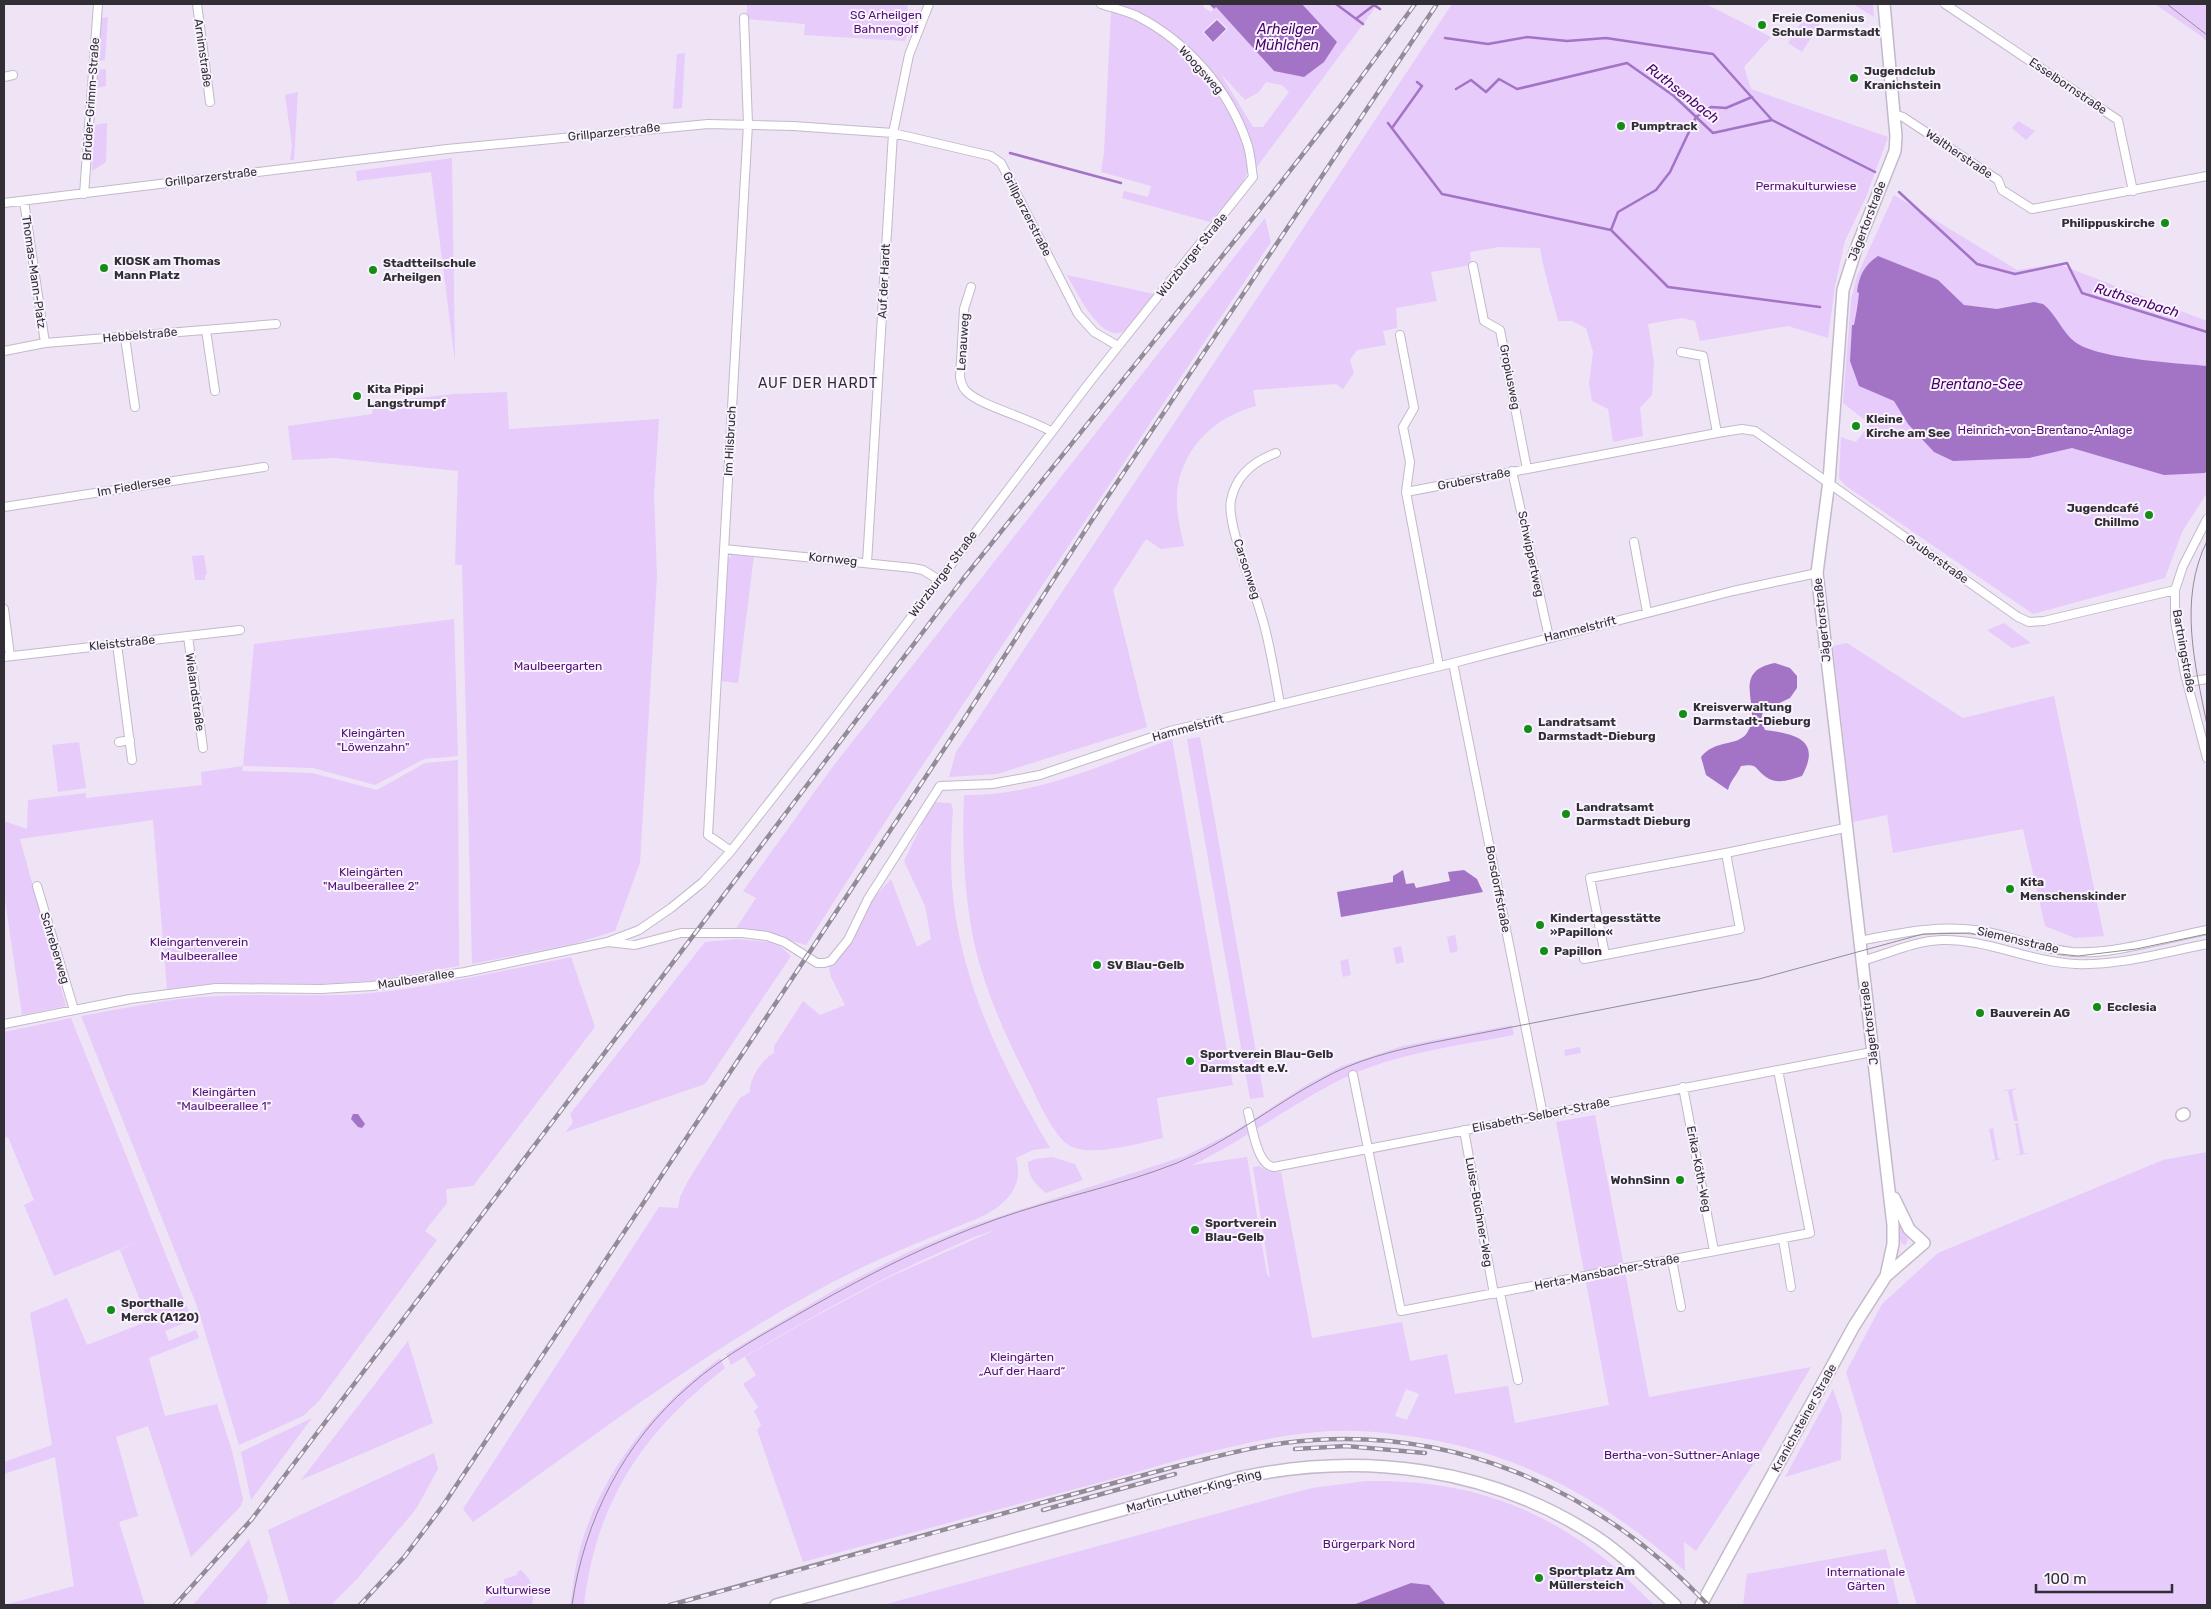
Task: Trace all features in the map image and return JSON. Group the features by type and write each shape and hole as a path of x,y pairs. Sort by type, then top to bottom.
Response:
{"street":[{"name":"Brüder-Grimm-Straße","path":"84,194 98,4"},
{"name":"Arnimstraße","path":"196,4 210,102"},
{"name":"Auf der Hardt","path":"867,563 893,133 909,55 929,4"},
{"name":"Woogsweg","path":"1101,4 1136,16 1162,31 1209,75 1231,107 1248,144 1253,177"},
{"name":"Jägertorstraße","path":"1884,4 1896,136 1894,151 1856,249 1843,290 1829,481 1817,573 1845,828 1894,1235 1886,1276"},
{"name":"Esselbornstraße","path":"1945,4 2118,120 2133,191"},
{"name":"Im Hilsbruch","path":"731,851 708,835 748,124 744,18"},
{"path":"4,76 13,75"},
{"name":"Waltherstraße","path":"1894,114 1903,117 1998,180 2002,190 2032,209 2133,191"},
{"name":"Grillparzerstraße","path":"4,203 454,148 680,126 748,124 893,133 991,156 1002,163 1078,314 1094,332 1118,346"},
{"path":"2133,191 2207,176"},
{"name":"Würzburger Straße","path":"608,942 639,930 671,908 703,882 731,851 1118,346 1253,177"},
{"name":"Thomas-Mann-Platz","path":"24,201 45,343"},
{"name":"Gropiusweg","path":"1473,266 1484,321 1500,330 1527,469"},
{"name":"Lenauweg","path":"971,287 964,309 960,377 962,386 975,398 1034,421 1052,432"},
{"name":"Hebbelstraße","path":"4,351 45,343 276,324"},
{"path":"206,330 215,391"},
{"path":"1400,335 1414,408 1403,427 1410,462 1406,492 1439,666"},
{"path":"125,337 135,407"},
{"path":"1681,352 1703,356 1717,433"},
{"name":"Gruberstraße","path":"1406,492 1742,429 1755,431 1829,481 2018,618 2029,622 2044,621 2175,590"},
{"name":"Carsonweg","path":"1276,453 1261,459 1248,468 1237,482 1230,501 1238,548 1261,612 1280,704"},
{"name":"Im Fiedlersee","path":"4,507 264,467"},
{"name":"Schwippertweg","path":"1512,472 1549,638"},
{"name":"Bartningstraße","path":"2207,518 2186,560 2175,590 2176,621 2188,682 2207,758"},
{"path":"1634,542 1647,612"},
{"name":"Kornweg","path":"724,549 923,570 939,580"},
{"name":"Hammelstrift","path":"820,964 831,961 848,940 868,899 940,786 992,784 1040,775 1170,730 1439,666 1647,612 1817,573"},
{"path":"4,610 7,656"},
{"name":"Kleiststraße","path":"7,656 240,630"},
{"name":"Wielandstraße","path":"188,636 203,748"},
{"path":"117,644 132,760"},
{"name":"Borsdorffstraße","path":"1453,662 1543,1115"},
{"path":"2188,682 2207,679"},
{"path":"119,742 130,740"},
{"path":"1605,955 1590,878 1726,853 1845,828"},
{"path":"1584,959 1740,929 1726,853"},
{"name":"Schreberweg","path":"37,886 74,1010"},
{"name":"Siemensstraße","path":"1859,941 1922,930 1962,928 2056,950 2090,952 2207,930"},
{"name":"Maulbeerallee","path":"4,1024 139,998 216,988 321,989 372,986 465,972 608,942 635,945 682,933 742,933 767,936 784,942 820,964"},
{"name":"Siemensstraße","path":"1861,961 1916,943 1941,940 1975,943 2057,962 2079,964 2116,961 2207,944"},
{"name":"Elisabeth-Selbert-Straße","path":"1248,1112 1261,1158 1271,1167 1369,1150 1683,1087 1872,1052"},
{"name":"Herta-Mansbacher-Straße","path":"1369,1150 1402,1311 1783,1239 1810,1233 1778,1070"},
{"path":"1353,1074 1369,1150"},
{"name":"Erika-Köth-Weg","path":"1683,1087 1714,1251"},
{"name":"Luise-Büchner-Weg","path":"1464,1130 1497,1293 1518,1380"},
{"name":"Jägertorstraße","path":"1888,1184 1902,1219 1909,1229 1924,1243"},
{"name":"Jägertorstraße","path":"1894,1235 1907,1257"},
{"path":"1783,1239 1791,1287"},
{"name":"Kranichsteiner Straße","path":"1701,1605 1854,1326 1886,1276 1924,1243"},
{"path":"1672,1260 1681,1307"},
{"name":"Martin-Luther-King-Ring","path":"776,1605 1238,1478 1289,1469 1342,1465 1393,1466 1426,1471 1490,1485 1526,1498 1572,1522 1599,1539 1626,1559 1675,1605"}],"green space":[{"name":"SG Arheilgen Bahnengolf","path":"747,4 907,4 910,28 905,41 804,35 805,24 747,19"},
{"path":"1114,4 1203,4 1204,8 1211,12 1216,7 1274,71 1336,42 1302,4 1378,4 1256,168 1247,135 1233,104 1215,77 1192,51 1186,56 1204,76 1229,113 1246,156 1247,169 1241,186 1210,222 1122,198 1124,191 1148,197 1151,186 1101,172 1104,153 1111,11 1147,25 1150,19","holes":["1217,18 1228,29 1213,43 1202,32","1220,73 1245,100 1259,92 1266,82 1282,85 1289,92 1263,127 1253,127"]},
{"name":"Permakulturwiese","path":"1452,4 1706,4 1771,37 1744,67 1751,89 1888,137 1866,197 1845,241 1835,286 1828,338 1788,326 1700,341 1695,321 1682,318 1648,324 1654,362 1652,395 1640,408 1643,436 1613,442 1608,409 1592,401 1589,384 1593,352 1586,328 1572,321 1558,321 1540,248 1499,247 1470,252 1471,265 1431,272 1437,301 1396,308 1397,328 1383,331 1386,345 1357,350 1350,360 1354,373 1343,389 1336,384 1253,390 1256,406 1240,411 1211,429 1190,454 1182,469 1178,486 1179,525 1184,546 1161,549 1146,539 1113,590 1147,727 997,774 949,777 956,752"},
{"path":"1853,4 1873,4 1874,17"},
{"path":"2155,4 2207,4 2207,42 2201,36"},
{"path":"1807,13 1821,22 1802,52 1788,43"},
{"path":"108,17 105,60 98,61 101,18"},
{"path":"685,53 682,108 673,109 677,54"},
{"path":"106,69 106,86 96,88 97,70"},
{"path":"298,92 294,160 290,160 292,145 285,95"},
{"path":"2018,121 2035,131 2026,140 2012,128"},
{"path":"107,123 106,162 92,171 94,125"},
{"path":"452,158 455,362 431,172 357,181 356,171"},
{"name":"Heinrich-von-Brentano-Anlage","path":"1894,195 2017,270 2058,264 2207,321 2207,493 2182,532 2165,578 2033,614 1846,486 1839,478 1841,437 1856,442 1870,424 1843,403 1851,300 1857,276"},
{"path":"1265,218 1271,242 896,805 806,945 776,936 735,930 756,898 743,891 831,769"},
{"path":"1067,275 1154,294 1133,323 1125,330 1117,333 1108,331 1099,324 1083,303"},
{"name":"Maulbeergarten","path":"507,392 509,429 659,419 654,495 657,576 640,863 615,931 573,944 472,964 462,565 455,565 458,471 335,458 292,460 288,426 372,414 374,403 454,394"},
{"path":"734,553 754,555 738,683 721,681 728,559"},
{"path":"204,555 207,574 205,575 205,580 195,580 192,556"},
{"name":"Kleingärten \"Löwenzahn\"","path":"454,619 458,756 424,759 375,785 313,768 243,766 254,644"},
{"path":"2004,623 2031,643 2012,648 1987,630"},
{"path":"1847,643 1963,718 2054,696 2104,936 2075,938 2045,926 2023,829 1893,853 1887,815 1853,822 1833,646"},
{"path":"1200,737 1264,1097 1250,1099 1187,739"},
{"name":"SV Blau-Gelb","path":"1172,739 1233,1085 1157,1098 1163,1138 1100,1150 1076,1148 1062,1140 1042,1109 1006,1034 984,979 974,942 966,887 963,832 964,795 991,794 1017,790 1070,777"},
{"path":"79,742 86,788 58,792 52,745"},
{"path":"458,760 459,966 371,981 321,984 216,983 167,989 153,820 20,839 66,1006 22,1015 4,894 4,821 27,829 28,800 86,793 86,798 202,785 201,772 243,766 242,771 312,773 377,790 425,763"},
{"path":"933,802 951,803 953,809 951,874 953,896 958,930 976,995 1002,1058 1050,1148 1033,1150 1016,1158 1018,1169 1014,1189 1001,1204 984,1216 911,1245 849,1274 765,1321 680,1375 473,1522 463,1509 659,1207 678,1208 680,1197 688,1181 740,1098 750,1092 750,1087 757,1070 774,1053 774,1046 803,1001 820,1015 845,1005 831,977 829,967 853,939 871,901 891,879 917,947 931,939 925,906 904,861"},
{"path":"1455,935 1458,951 1450,953 1447,937"},
{"path":"737,939 771,942 780,946 791,956 705,1084 566,1132 573,1122 570,1114 705,942"},
{"path":"1401,946 1404,962 1396,964 1393,948"},
{"name":"Kleingärten \"Maulbeerallee 1\"","path":"571,957 595,1027 473,1186 446,1189 447,1203 425,1231 437,1240 319,1401 303,1416 239,1445 197,1306 81,1016 200,997 333,995 397,990"},
{"path":"1348,959 1351,975 1343,977 1340,961"},
{"path":"71,1018 186,1305 148,1320 120,1250 148,1238 54,1276 24,1205 34,1200 8,1137 4,1138 4,1032"},
{"path":"1512,1025 1514,1035 1427,1051 1364,1069 1324,1088 1231,1145 1192,1165 1247,1157 1267,1274 1270,1278 1253,1167 1259,1166 1267,1171 1281,1172 1312,1338 1402,1322 1410,1361 1447,1354 1455,1394 1508,1386 1515,1423 1609,1405 1556,1122 1595,1115 1649,1397 1811,1367 1754,1463 1696,1551 1684,1542 1685,1571 1655,1546 1593,1502 1527,1468 1492,1455 1416,1437 1342,1431 1289,1435 1234,1446 803,1562 757,1430 761,1425 754,1411 758,1407 743,1384 756,1375 745,1357 883,1280 995,1230 960,1243 875,1283 802,1323 731,1365 726,1354 836,1289 908,1252 970,1226 1185,1156 1235,1131 1306,1085 1342,1066 1403,1046","holes":["1406,1389 1419,1394 1407,1420 1395,1416"]},
{"path":"1580,1047 1581,1053 1565,1056 1564,1050"},
{"path":"2018,1088 2012,1091 2018,1121 2014,1121 2008,1091 2002,1091"},
{"path":"2015,1123 2018,1123 2024,1153 2030,1153 2014,1156 2020,1154"},
{"path":"1993,1128 1998,1158 2002,1159 1992,1161 1995,1159 1989,1129"},
{"path":"2207,1152 2207,1605 1917,1605 1846,1372 1882,1304 1938,1253 2163,1160"},
{"path":"1052,1157 1075,1164 1083,1180 1046,1193 1033,1180 1029,1172 1028,1162 1035,1159"},
{"path":"1897,1219 1908,1238 1906,1245 1902,1244 1898,1235"},
{"path":"67,1298 87,1345 187,1306 192,1320 165,1331 169,1341 196,1330 199,1338 149,1358 165,1416 217,1404 232,1451 243,1499 241,1506 191,1557 148,1426 116,1437 138,1516 119,1522 145,1605 4,1605 74,1586 55,1457 4,1474 4,1462 52,1445 30,1313"},
{"path":"408,1341 433,1423 301,1480"},
{"path":"720,1358 725,1368 670,1417 628,1471 612,1501 600,1533 590,1568 584,1605 570,1605 578,1556 587,1526 614,1470 651,1421 672,1398"},
{"path":"1833,1389 1842,1416 1841,1460 1785,1477"},
{"path":"312,1418 251,1500 241,1452"},
{"path":"434,1453 438,1469 416,1509 357,1579 331,1605 290,1605 268,1530"},
{"name":"Bürgerpark Nord","path":"1366,1481 1400,1481 1465,1490 1525,1510 1582,1542 1610,1563 1654,1605 883,1605 1312,1488"},
{"path":"249,1539 268,1597 266,1605 193,1605"},
{"name":"Internationale Gärten","path":"1886,1549 1899,1605 1743,1605 1747,1574"},
{"name":"Kulturwiese","path":"521,1570 532,1586 532,1605 482,1605 504,1586 504,1579 517,1575 517,1572"}],"water":[{"name":"Arheilger Mühlchen","path":"1209,4 1302,4 1337,42 1324,62 1304,77 1274,71 1216,7 1214,9"},
{"path":"1217,20 1226,29 1213,42 1204,32"},
{"name":"Brentano-See","path":"1878,256 1938,280 1964,305 1997,309 2034,302 2043,304 2070,338 2086,348 2119,356 2158,362 2207,366 2207,470 2205,473 2164,475 2072,448 2029,458 1953,461 1934,452 1908,424 1894,401 1859,386 1850,361 1852,325 1854,325 1857,309 1859,281 1866,267"},
{"path":"1775,663 1790,668 1797,676 1797,688 1790,698 1763,711 1761,720 1765,730 1786,734 1802,741 1807,746 1809,754 1807,764 1802,776 1779,781 1766,777 1753,766 1741,766 1728,790 1706,775 1701,757 1707,751 1719,745 1738,740 1747,733 1751,723 1750,683 1753,674 1761,668"},
{"path":"1403,870 1406,884 1414,883 1416,888 1450,881 1448,872 1464,870 1477,879 1483,892 1341,917 1337,892 1393,882 1393,876"},
{"path":"353,1114 358,1114 365,1124 362,1128 358,1127 351,1119"},
{"path":"1411,1583 1429,1585 1446,1605 1353,1605"}],"waterway":[{"name":"Ruthsenbach","path":"1336,4 1363,24"},
{"name":"Ruthsenbach","path":"1357,18 1374,5 1380,9"},
{"path":"1445,38 1488,44 1527,37 1567,41 1606,38 1713,54 1772,120"},
{"name":"Ruthsenbach","path":"1456,89 1471,80 1486,92 1499,79 1517,89 1627,63 1674,96 1713,133 1772,120 1875,172"},
{"name":"Ruthsenbach","path":"1392,128 1422,86 1417,82"},
{"path":"1611,230 1618,212 1656,190 1670,172 1696,117 1711,107 1726,108 1752,97"},
{"path":"1388,123 1442,194 1611,230 1668,287 1820,307"},
{"path":"1010,153 1121,183"},
{"name":"Ruthsenbach","path":"1899,192 1977,264 2015,274 2067,263 2082,293 2207,332"}],"tram line":[{"path":"2167,4 2207,35"},
{"path":"2207,541 2198,563 2191,609 2194,656 2207,725"},
{"path":"572,1605 586,1543 597,1513 627,1457 666,1408 689,1386 717,1364 811,1307 902,1259 997,1219 1177,1163 1233,1134 1304,1089 1348,1066 1388,1053 1430,1043 1759,979 1923,934 1970,933 2050,953 2078,956 2136,949 2207,934"}],"railway":[{"path":"175,1605 252,1519 963,579 1264,204 1338,109 1415,4"},
{"path":"360,1605 405,1556 444,1504 964,719 1090,523 1437,4"},
{"path":"670,1605 1222,1455 1284,1443 1344,1439 1403,1443 1461,1454 1515,1472 1568,1496 1618,1527 1665,1563 1708,1605"},
{"path":"1295,1449 1346,1446 1425,1453"},
{"path":"1043,1510 1175,1474"}],"place":[{"name":"Freie Comenius Schule Darmstadt","path":"1762,25"},
{"name":"Jugendclub Kranichstein","path":"1854,78"},
{"name":"Pumptrack","path":"1621,126"},
{"name":"Philippuskirche","path":"2165,223"},
{"name":"KIOSK am Thomas Mann Platz","path":"104,268"},
{"name":"Stadtteilschule Arheilgen","path":"373,270"},
{"name":"Kita Pippi Langstrumpf","path":"357,396"},
{"name":"Kleine Kirche am See","path":"1856,426"},
{"name":"Jugendcafé Chillmo","path":"2149,515"},
{"name":"Kreisverwaltung Darmstadt-Dieburg","path":"1683,714"},
{"name":"Landratsamt Darmstadt-Dieburg","path":"1528,729"},
{"name":"Landratsamt Darmstadt Dieburg","path":"1566,814"},
{"name":"Kita Menschenskinder","path":"2010,889"},
{"name":"Kindertagesstätte »Papillon«","path":"1540,925"},
{"name":"Papillon","path":"1544,951"},
{"name":"SV Blau-Gelb","path":"1097,965"},
{"name":"Ecclesia","path":"2097,1007"},
{"name":"Bauverein AG","path":"1980,1013"},
{"name":"Sportverein Blau-Gelb Darmstadt e.V.","path":"1190,1061"},
{"name":"WohnSinn","path":"1680,1180"},
{"name":"Sportverein Blau-Gelb","path":"1195,1230"},
{"name":"Sporthalle Merck (A120)","path":"111,1310"},
{"name":"Sportplatz Am Müllersteich","path":"1539,1578"}],"district":[{"name":"AUF DER HARDT","path":"818,383"}],"park label":[{"name":"Kleingärten \"Maulbeerallee 2\"","path":"371,879"},
{"name":"Kleingartenverein Maulbeerallee","path":"199,949"},
{"name":"Kleingärten „Auf der Haard“","path":"1022,1364"},
{"name":"Bertha-von-Suttner-Anlage","path":"1682,1455"}]}
